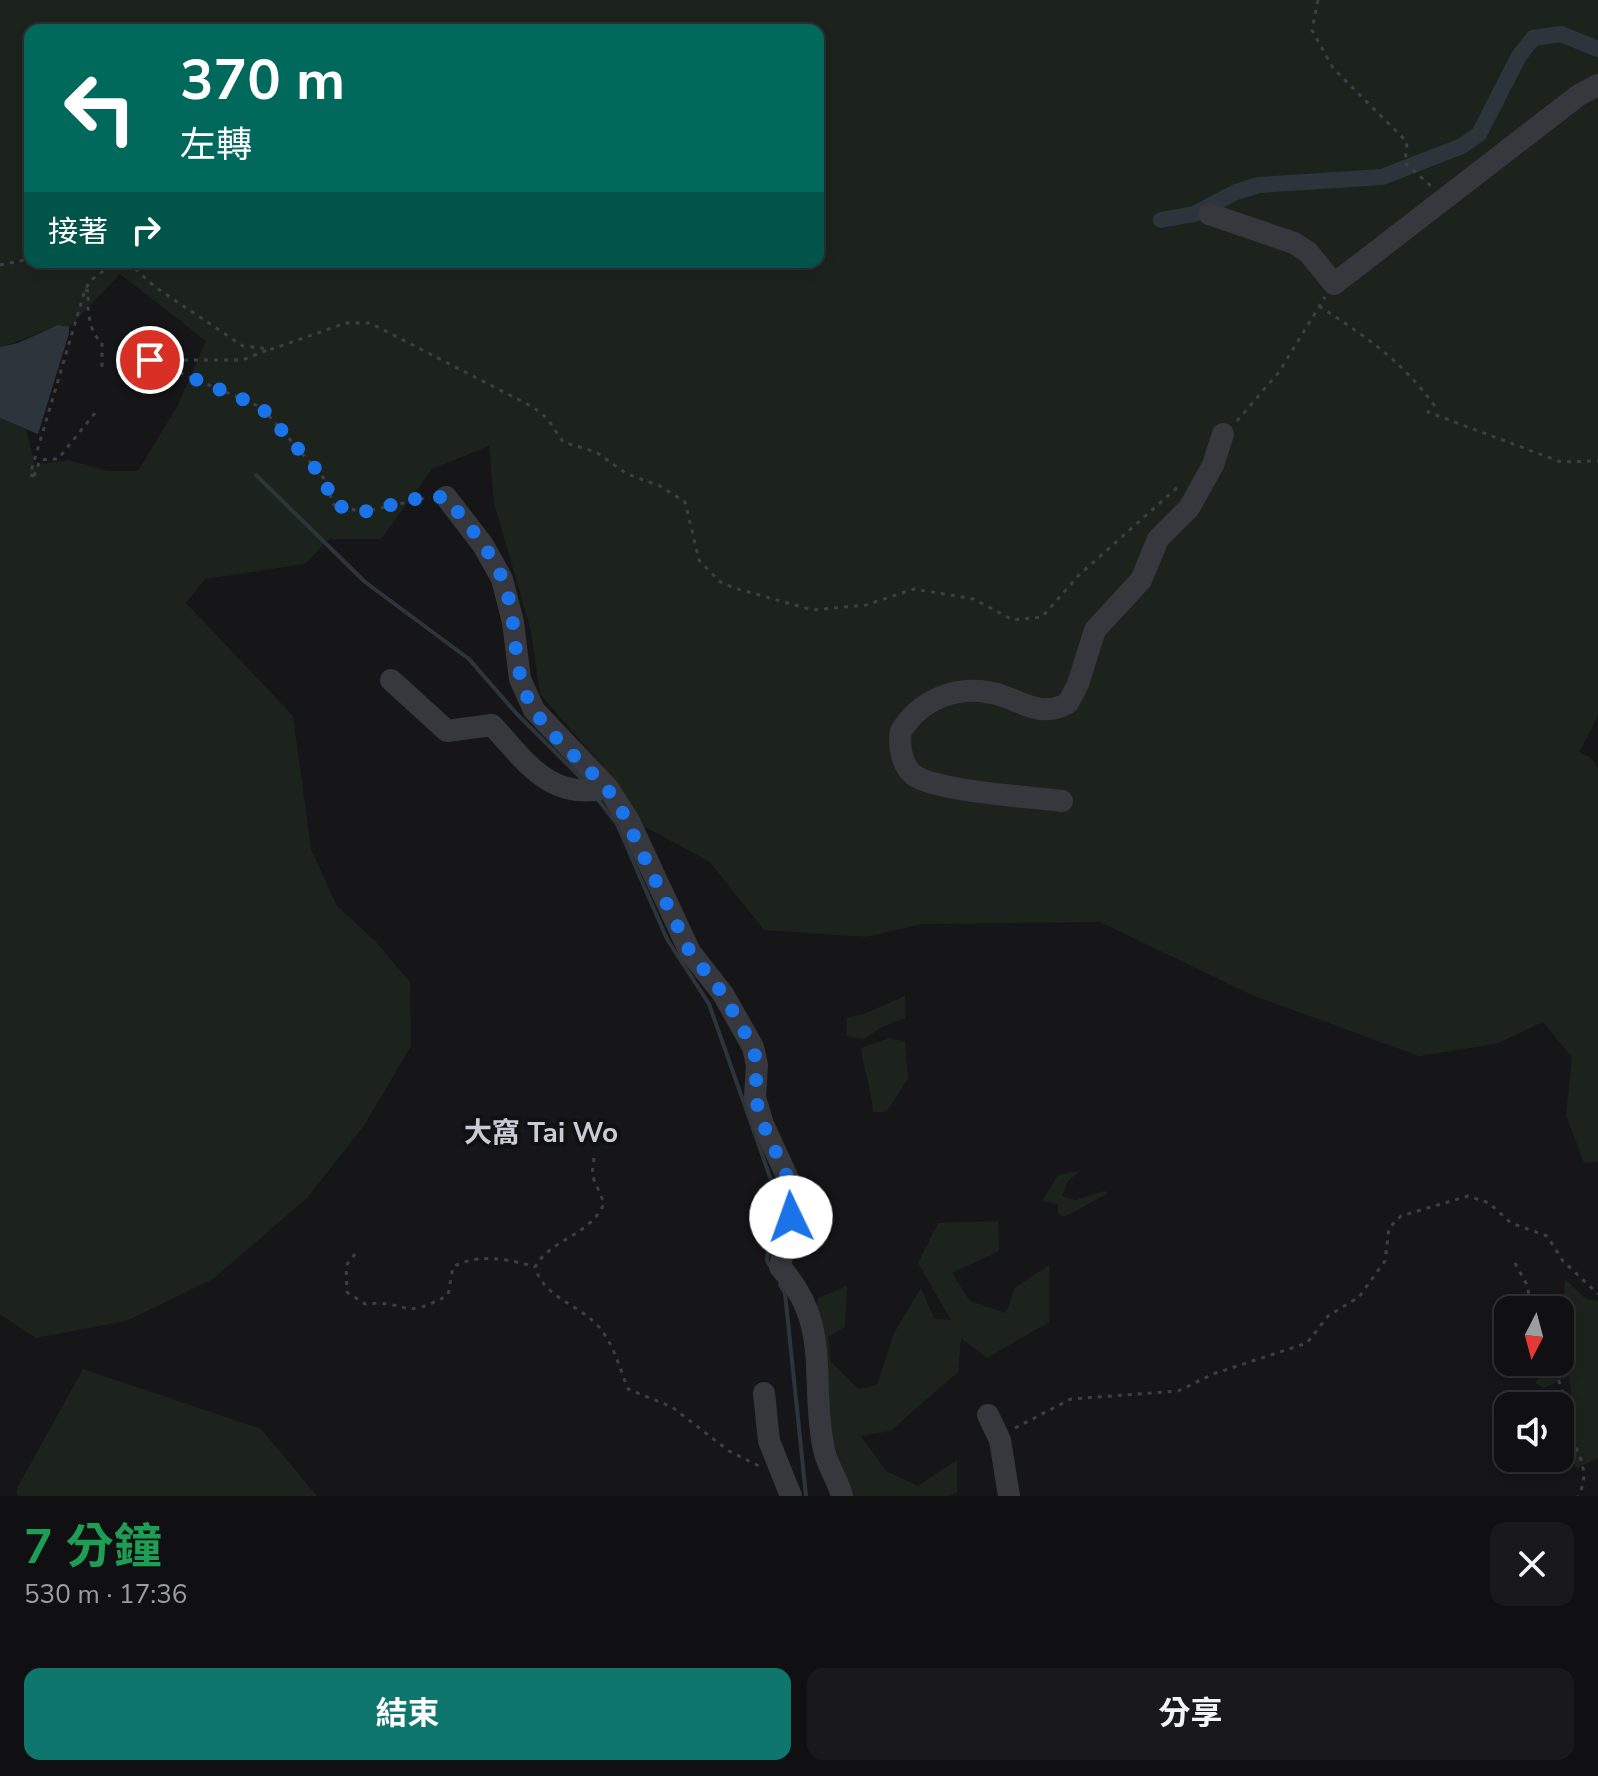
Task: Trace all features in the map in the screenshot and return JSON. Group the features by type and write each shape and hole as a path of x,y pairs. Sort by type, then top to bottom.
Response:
{"street":[{"path":"1209,214 1294,243 1308,252 1334,284 1579,95 1598,85"},
{"path":"1062,801 1012,797 917,777 904,762 901,731 919,708 944,696 991,692 1041,710 1068,703 1077,689 1095,630 1141,580 1158,539 1189,508 1213,465 1223,434"},
{"path":"446,497 483,545 502,579 513,622 520,679 534,710 608,788 629,821 690,952 723,994 753,1047 757,1065 755,1097 763,1124 795,1194 780,1267 799,1287 812,1315 824,1451 842,1496"},
{"path":"391,680 447,731 492,725 541,776 563,789 584,793 608,788"},
{"path":"764,1393 769,1441 791,1496"},
{"path":"988,1415 1000,1440 1009,1496"}],"path":[{"path":"1318,0 1312,30 1333,68 1407,142 1405,163 1435,190"},
{"path":"0,265 24,260"},
{"path":"95,413 58,459 40,460 34,476 30,475 85,290 90,281 107,268"},
{"path":"134,268 155,287 233,342 272,349"},
{"path":"1223,434 1279,372 1334,284"},
{"path":"85,290 89,291 87,301 94,333 102,342 102,369"},
{"path":"1319,306 1380,346 1409,371 1434,405 1428,412 1561,462 1598,461"},
{"path":"150,360 242,360 346,323 370,323 533,407 547,418 563,442 596,452 627,474 674,493 689,509 693,548 699,560 719,581 813,610 866,605 914,589 974,599 1013,620 1042,617 1079,575 1183,483"},
{"path":"123,354 150,360 261,407 323,477 334,505 363,512 423,497 446,497"},
{"path":"535,1267 540,1257 594,1221 603,1209 604,1203 592,1175 594,1158"},
{"path":"1000,1440 1024,1420 1071,1399 1178,1391 1213,1374 1307,1343 1328,1316 1359,1297 1385,1261 1389,1228 1401,1216 1468,1196 1489,1203 1511,1223 1547,1236 1563,1261 1598,1294"},
{"path":"355,1254 346,1266 347,1292 365,1304 384,1302 410,1311 421,1310 448,1295 453,1267 461,1262 513,1260 535,1267 545,1289 595,1323 605,1334 628,1389 672,1407 750,1464 782,1472"},
{"path":"1515,1263 1529,1296"},
{"path":"1557,1376 1568,1400 1568,1424 1583,1461 1583,1488 1578,1496"}],"shaded area":[{"path":"0,0 1598,0 1598,716 1579,752 1591,758 1598,768 1598,1162 1584,1163 1566,1115 1572,1057 1543,1022 1496,1044 1419,1056 1252,995 1100,922 922,924 866,937 764,930 710,862 634,821 606,770 540,694 531,631 494,503 489,446 432,469 381,539 329,539 305,564 205,579 186,603 293,716 311,849 337,906 375,941 410,982 411,1046 365,1124 307,1198 213,1279 126,1321 36,1338 0,1314 0,418 26,429 35,465 68,460 108,471 138,471 178,405 206,341 120,274 69,327 55,328 0,347"},
{"path":"58,325 69,327 69,333 38,434 0,418 0,347 18,343"},
{"path":"905,996 905,1018 882,1027 864,1039 846,1036 847,1018"},
{"path":"889,1038 905,1042 908,1079 887,1111 873,1113 861,1048"},
{"path":"1081,1170 1068,1181 1062,1196 1075,1200 1104,1191 1109,1193 1064,1217 1058,1213 1058,1204 1042,1201 1058,1175"},
{"path":"998,1221 999,1251 952,1273 970,1301 1006,1313 1015,1288 1049,1265 1049,1322 987,1358 961,1338 958,1372 890,1431 861,1436 886,1471 918,1486 957,1460 957,1492 947,1496 851,1496 809,1372 818,1298 847,1286 845,1327 828,1337 831,1362 858,1389 877,1385 894,1333 921,1288 934,1319 951,1320 918,1263 938,1223"},
{"path":"1565,1279 1586,1299 1598,1301 1598,1458 1577,1468 1574,1464 1574,1392 1571,1392 1569,1376 1574,1376 1574,1296 1564,1296"},
{"path":"83,1369 261,1429 317,1496 18,1496 16,1490"},
{"path":"1539,1376 1569,1376 1544,1388 1535,1383"}],"waterway":[{"path":"1161,220 1194,214 1236,192 1259,185 1382,177 1462,146 1479,134 1519,56 1533,38 1561,34 1598,49"},
{"path":"256,475 365,582 469,659 516,713 584,781"},
{"path":"596,797 617,824 667,939 709,1004 775,1191 767,1261 770,1266"},
{"path":"780,1285 785,1293 806,1496"}],"district":[{"name":"大窩 Tai Wo","path":"541,1133"}],"route":[{"path":"150,360 261,407 323,477 334,505 363,512 423,497 446,497 483,545 502,579 513,622 520,679 534,710 578,760 608,788 629,821 690,952 723,994 753,1047 757,1065 755,1097 763,1124 784,1163 795,1194 791,1217"}]}
